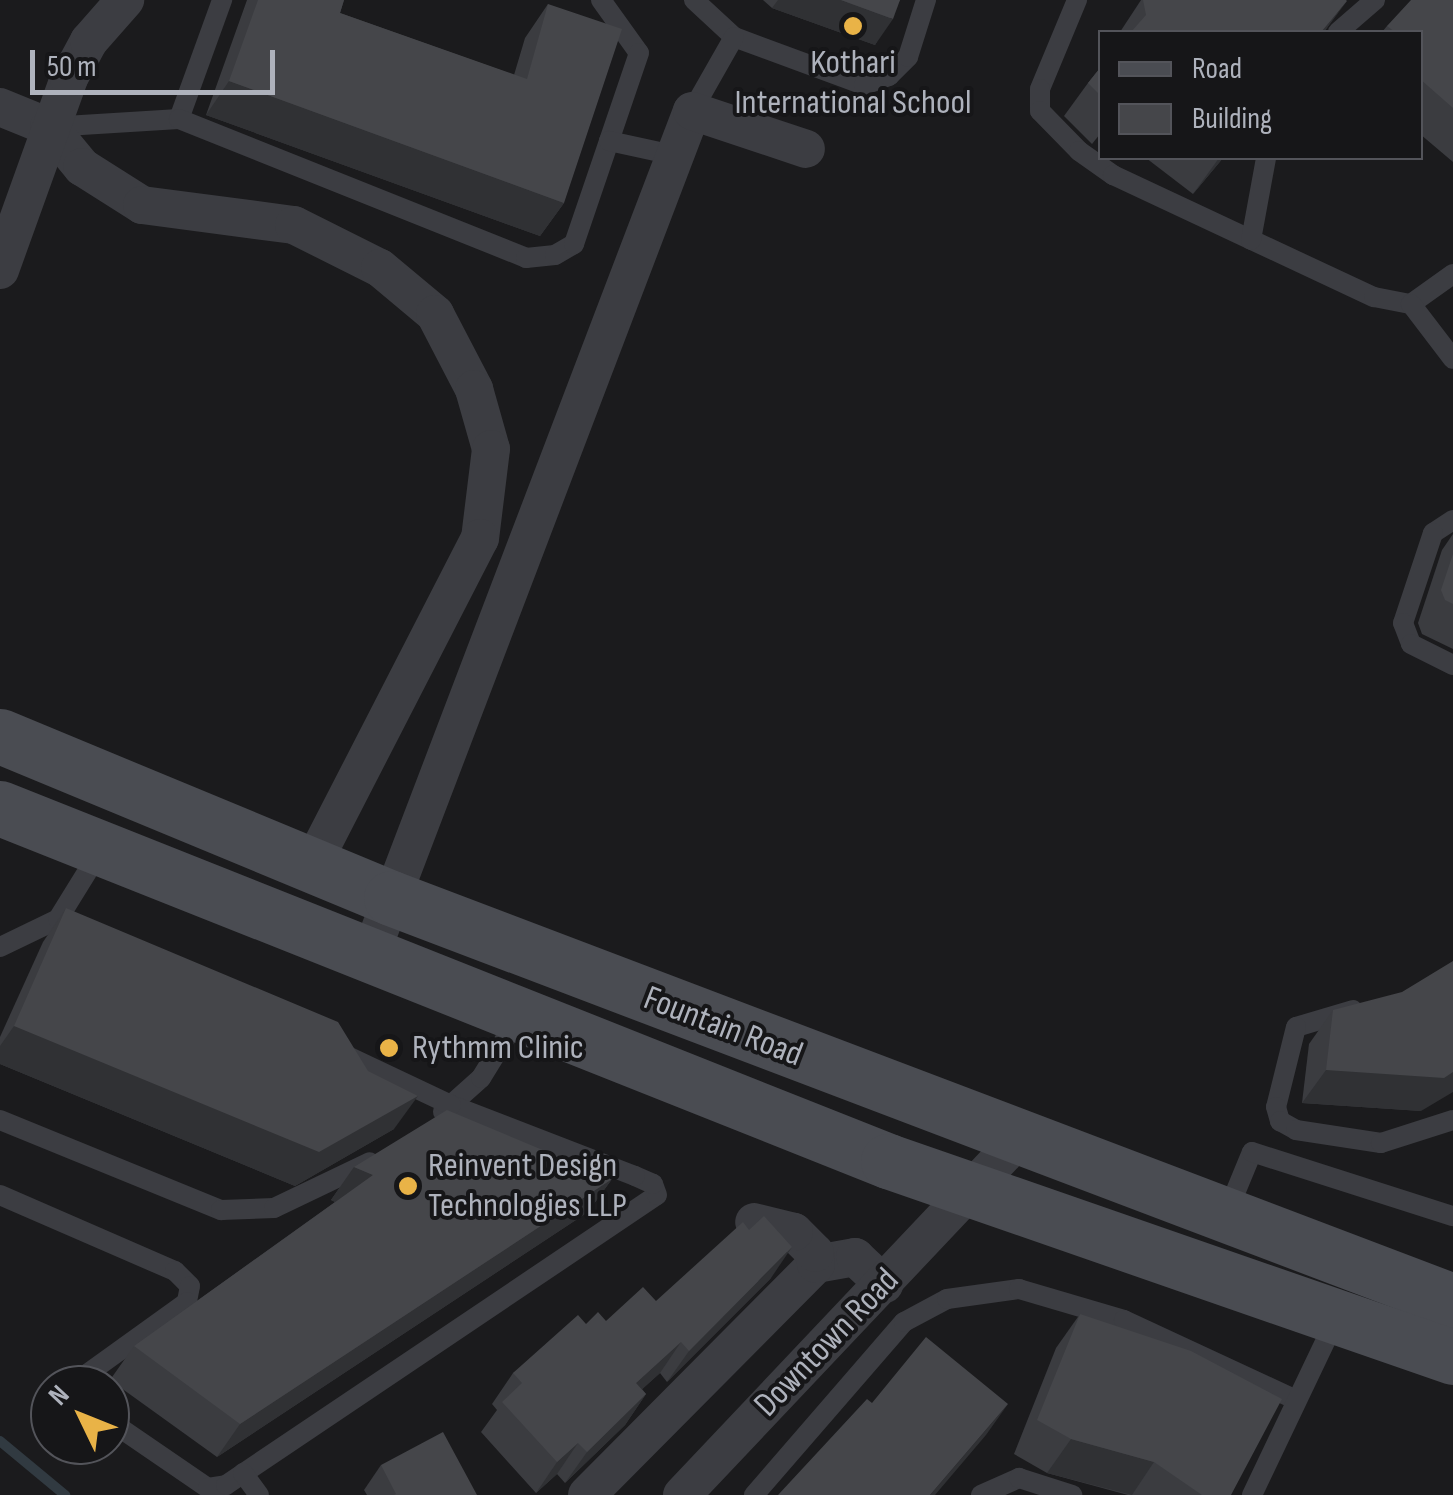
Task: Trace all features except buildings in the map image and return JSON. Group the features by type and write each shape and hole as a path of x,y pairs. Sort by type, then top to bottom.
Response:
{"street":[{"path":"0,270 49,126 89,42 125,0"},
{"path":"0,107 49,126 82,168 142,204 294,225 380,268 436,314 474,389 491,449 480,538 312,866"},
{"path":"369,958 692,111 806,149"},
{"name":"Fountain Road","path":"0,736 390,898 1018,1140 1453,1301"},
{"name":"Fountain Road","path":"0,808 369,958 973,1192 1453,1357"},
{"name":"Downtown Road","path":"682,1495 973,1192 1018,1140"},
{"path":"754,1222 794,1232 815,1253 816,1264"},
{"path":"586,1495 816,1264 854,1257 884,1284"}],"lane":[{"path":"180,119 222,0"},
{"path":"49,126 180,119 526,258 556,255 574,244 639,53 602,0"},
{"path":"694,0 734,37 864,85 889,76 908,57 926,0"},
{"path":"1078,0 1040,89 1040,111 1113,175 1374,297 1411,304 1453,359"},
{"path":"1340,30 1375,0"},
{"path":"692,111 734,37"},
{"path":"610,141 674,155"},
{"path":"1252,240 1266,160"},
{"path":"1411,304 1453,274"},
{"path":"1453,520 1433,533 1402,623 1411,644 1453,665"},
{"path":"0,947 67,923 101,849"},
{"path":"1380,1002 1296,1028 1276,1107 1280,1121 1296,1130 1381,1143 1453,1120"},
{"path":"422,1128 481,1078 519,1016"},
{"path":"130,1435 208,1488 244,1473 657,1194 653,1184 451,1106 326,1046"},
{"path":"0,1120 221,1210 289,1203 392,1148"},
{"path":"1225,1217 1252,1152 1453,1216"},
{"path":"0,1195 175,1271 190,1286 186,1302 99,1365"},
{"path":"754,1495 904,1322 947,1299 1019,1288 1124,1320 1296,1400"},
{"path":"1252,1495 1337,1317"},
{"path":"244,1473 259,1495"},
{"path":"981,1495 1020,1478 1072,1495"}],"waterway":[{"path":"0,1441 65,1495"}],"place":[{"name":"Kothari International School","path":"853,26"},
{"name":"Rythmm Clinic","path":"389,1048"},
{"name":"Reinvent Design Technologies LLP","path":"408,1186"}]}
